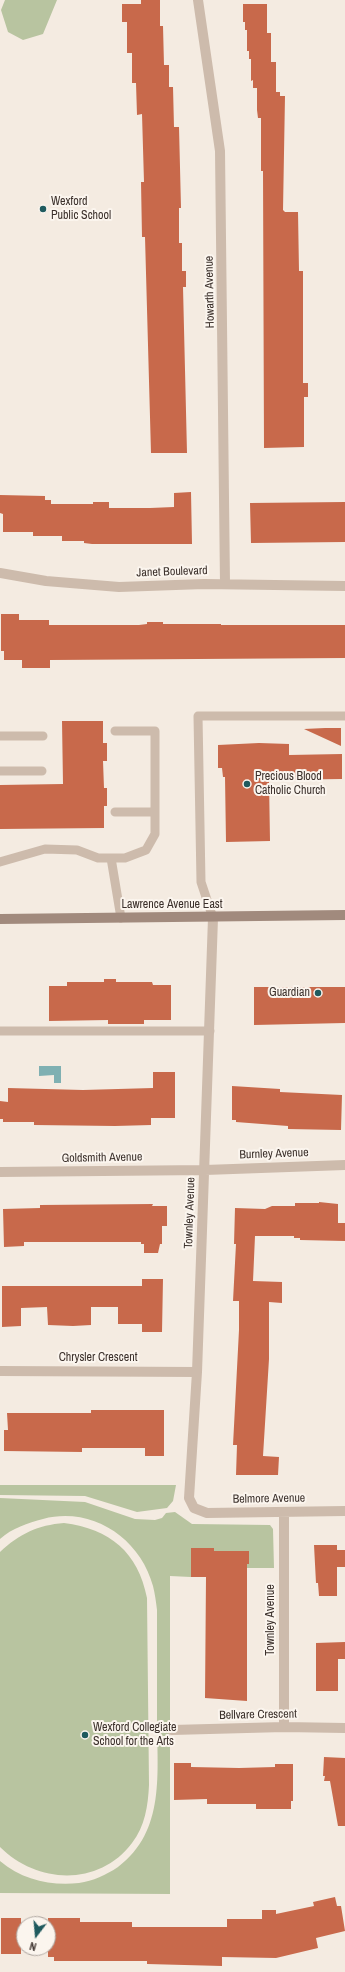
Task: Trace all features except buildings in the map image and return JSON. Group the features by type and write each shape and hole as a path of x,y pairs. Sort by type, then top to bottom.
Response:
{"main road":[{"name":"Lawrence Avenue East","path":"0,919 213,918 345,915"}],"street":[{"name":"Howarth Avenue","path":"198,0 220,151 224,354 225,584"},
{"name":"Janet Boulevard","path":"0,573 46,581 119,587 225,584 345,586"},
{"name":"Townley Avenue","path":"194,1508 189,1498 197,1372 213,918"},
{"name":"Burnley Avenue","path":"205,1170 345,1165"},
{"name":"Goldsmith Avenue","path":"0,1172 205,1170"},
{"name":"Chrysler Crescent","path":"0,1371 197,1372"},
{"name":"Belmore Avenue","path":"194,1508 207,1513 345,1511"},
{"name":"Townley Avenue","path":"284,1512 284,1727"},
{"name":"Bellvare Crescent","path":"172,1730 284,1727 345,1728"}],"lane":[{"path":"213,918 201,882 198,716 345,716"},
{"path":"0,862 45,849 77,850 98,858 125,858 146,850 155,834 155,731 115,731"},
{"path":"0,736 43,736"},
{"path":"0,771 42,771"},
{"path":"115,812 155,812"},
{"path":"111,858 121,918"},
{"path":"0,1031 210,1031"}],"green space":[{"path":"5,0 57,0 43,34 23,40 8,32 1,10"},
{"path":"0,1485 176,1485 173,1501 167,1508 137,1512 85,1496 0,1495"},
{"path":"0,1498 85,1502 135,1519 155,1520 162,1518 166,1513 175,1512 192,1524 270,1525 273,1529 274,1568 247,1568 247,1564 249,1563 249,1551 214,1551 213,1548 192,1548 191,1577 170,1576 170,1894 0,1893 0,1861 9,1868 27,1877 58,1884 89,1881 118,1867 133,1852 144,1836 151,1818 156,1799 158,1759 157,1610 153,1586 147,1569 137,1553 125,1540 112,1530 96,1522 79,1517 61,1516 43,1519 15,1529 0,1539"},
{"name":"Wexford Collegiate School for the Arts","path":"64,1523 95,1531 108,1537 119,1546 129,1556 137,1568 143,1582 147,1598 149,1785 145,1816 140,1830 132,1843 118,1857 103,1867 85,1873 68,1875 49,1874 32,1868 15,1859 0,1847 0,1552 14,1540 37,1528"}],"water":[{"path":"39,1066 61,1066 61,1083 54,1083 54,1075 39,1076"}],"place":[{"name":"Wexford Public School","path":"43,209"},
{"name":"Precious Blood Catholic Church","path":"247,784"},
{"name":"Guardian","path":"318,993"},
{"name":"Wexford Collegiate School for the Arts","path":"85,1735"}]}
